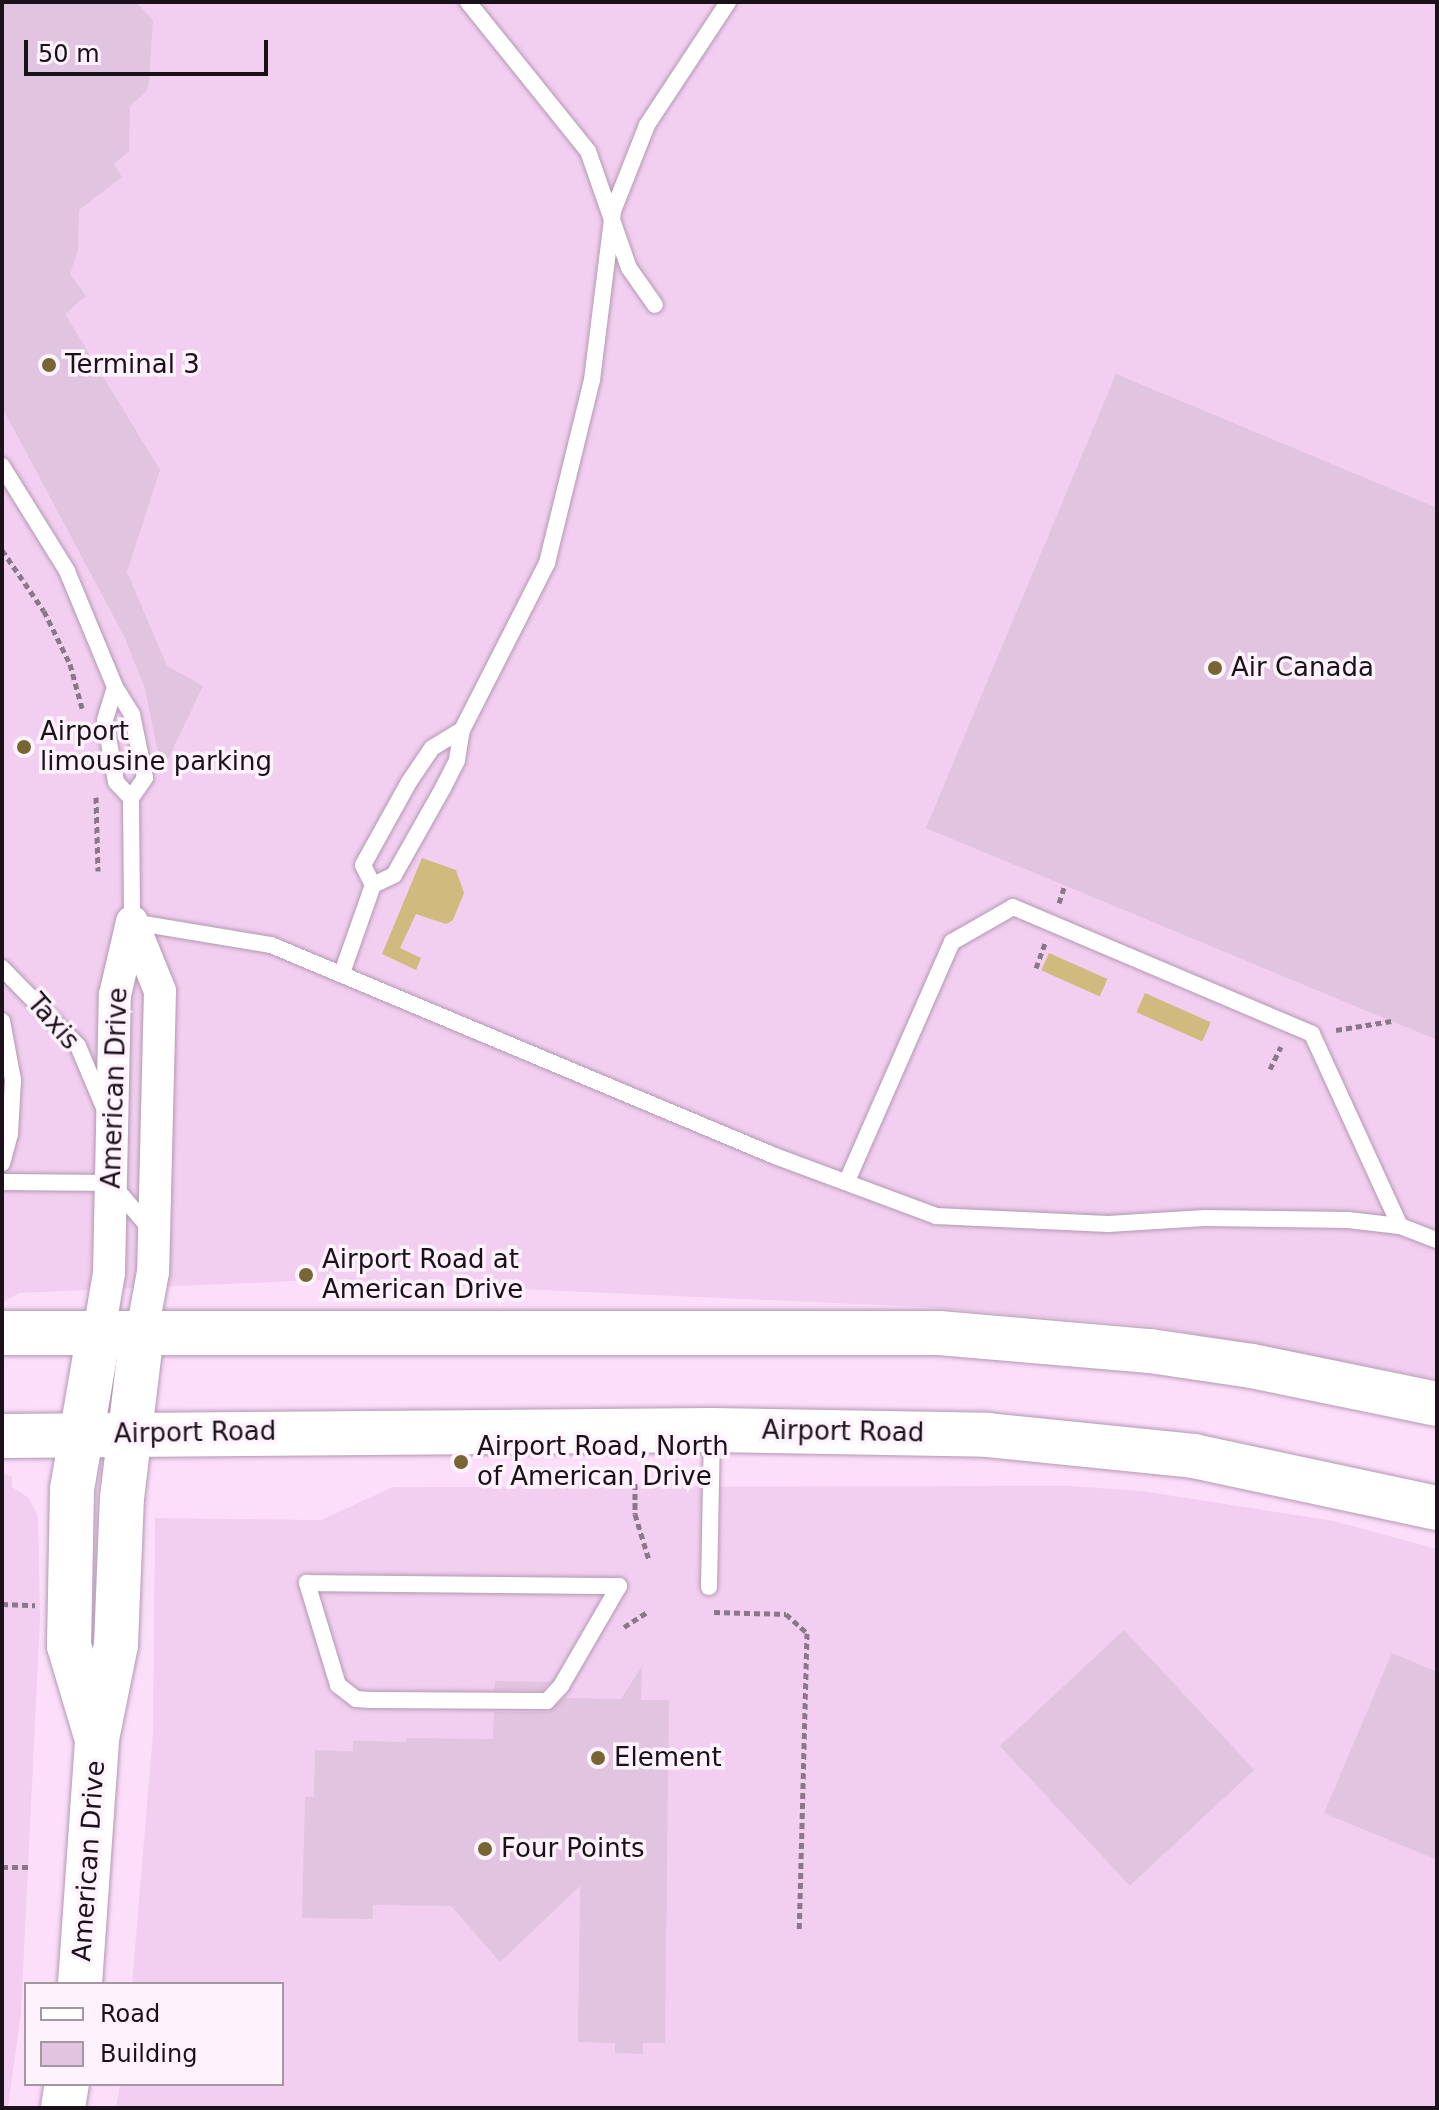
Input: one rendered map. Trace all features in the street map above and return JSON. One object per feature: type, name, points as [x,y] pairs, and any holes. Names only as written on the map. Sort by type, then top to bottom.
[{"type":"main road","name":"American Drive","points":[[97,1739],[69,1646],[72,1489],[99,1332]]},
{"type":"main road","name":"American Drive","points":[[80,1982],[97,1739],[116,1645],[129,1434],[142,1332]]},
{"type":"main road","points":[[2,1333],[968,1335],[1252,1366],[1437,1404]]},
{"type":"main road","name":"Airport Road","points":[[2,1436],[712,1430],[918,1432],[1102,1444],[1275,1470],[1437,1508]]},
{"type":"main road","points":[[63,2108],[67,2086]]},
{"type":"street","name":"American Drive","points":[[99,1332],[109,1273],[115,995],[132,922]]},
{"type":"street","name":"American Drive","points":[[132,922],[160,991],[153,1233],[142,1332]]},
{"type":"lane","points":[[468,2],[588,151],[613,211],[629,268],[655,305]]},
{"type":"lane","points":[[342,973],[373,885],[394,875],[457,760],[462,730],[547,563],[592,380],[613,211],[647,125],[728,2]]},
{"type":"lane","points":[[2,466],[67,571],[115,687],[132,714],[145,778],[131,798],[132,922],[271,945],[936,1216],[1108,1224],[1205,1218],[1348,1220],[1400,1226],[1437,1240]]},
{"type":"lane","points":[[115,687],[105,720],[116,782],[131,798]]},
{"type":"lane","points":[[373,885],[363,865],[402,795],[432,748],[462,730]]},
{"type":"lane","points":[[847,1181],[952,942],[1013,907],[1312,1034],[1400,1226]]},
{"type":"lane","name":"Taxis","points":[[2,968],[78,1046],[112,1128]]},
{"type":"lane","name":"Taxis","points":[[2,1021],[13,1080],[10,1134],[2,1163]]},
{"type":"lane","points":[[2,1182],[111,1183],[153,1233]]},
{"type":"lane","points":[[709,1587],[712,1430]]},
{"type":"lane","points":[[307,1583],[619,1586],[561,1686],[547,1701],[371,1700],[356,1699],[338,1685],[307,1583]]},
{"type":"path","points":[[2,550],[44,611],[70,664],[84,717]]},
{"type":"path","points":[[95,785],[98,871]]},
{"type":"path","points":[[1036,968],[1043,950]]},
{"type":"path","points":[[1270,1069],[1281,1046]]},
{"type":"path","points":[[635,1483],[635,1514],[649,1560]]},
{"type":"path","points":[[2,1604],[44,1606]]},
{"type":"path","points":[[708,1612],[786,1614],[807,1633],[799,1932]]},
{"type":"path","points":[[2,1867],[32,1867]]},
{"type":"shaded area","points":[[2,2],[1437,2],[1437,1379],[1152,1326],[922,1307],[320,1280],[19,1293],[2,1303]]},
{"type":"shaded area","points":[[422,858],[456,870],[464,893],[453,920],[446,924],[416,914],[400,948],[421,958],[416,970],[382,954]]},
{"type":"shaded area","points":[[1049,953],[1107,979],[1100,996],[1041,970]]},
{"type":"shaded area","points":[[1145,993],[1211,1022],[1202,1041],[1136,1012]]},
{"type":"shaded area","points":[[2,1473],[12,1477],[12,1487],[29,1498],[38,1517],[40,1619],[21,2013],[8,2108],[2,2108]]},
{"type":"shaded area","points":[[1070,1486],[1141,1491],[1334,1521],[1437,1549],[1437,2108],[116,2108],[120,2086],[284,2086],[284,1982],[132,1982],[153,1733],[155,1518],[321,1520],[393,1487]]},
{"type":"building","name":"Terminal 3","points":[[2,2],[136,2],[153,20],[149,82],[146,92],[130,106],[129,151],[114,164],[122,177],[79,210],[78,250],[70,274],[86,296],[65,314],[160,470],[127,572],[167,666],[203,686],[162,772],[145,689],[125,638],[2,407]]},
{"type":"building","name":"Air Canada","points":[[1116,374],[1437,508],[1437,1040],[926,828]]},
{"type":"building","points":[[1124,1630],[1254,1770],[1130,1886],[1000,1746]]},
{"type":"building","points":[[1392,1653],[1437,1672],[1437,1860],[1324,1813]]},
{"type":"building","name":"Four Points","points":[[642,1666],[641,1700],[669,1700],[665,2043],[643,2043],[643,2054],[615,2053],[615,2043],[578,2042],[580,1886],[500,1962],[451,1906],[373,1905],[373,1919],[302,1918],[305,1797],[314,1797],[315,1750],[353,1751],[353,1741],[493,1739],[494,1712],[548,1712],[565,1698],[621,1699]]},
{"type":"building","points":[[495,1681],[550,1682],[542,1690],[494,1690]]},
{"type":"place","name":"Terminal 3","points":[[49,365]]},
{"type":"place","name":"Air Canada","points":[[1215,668]]},
{"type":"place","name":"Airport limousine parking","points":[[24,747]]},
{"type":"place","name":"Airport Road at American Drive","points":[[306,1275]]},
{"type":"place","name":"Airport Road, North of American Drive","points":[[461,1462]]},
{"type":"place","name":"Element","points":[[598,1758]]},
{"type":"place","name":"Four Points","points":[[485,1849]]}]
